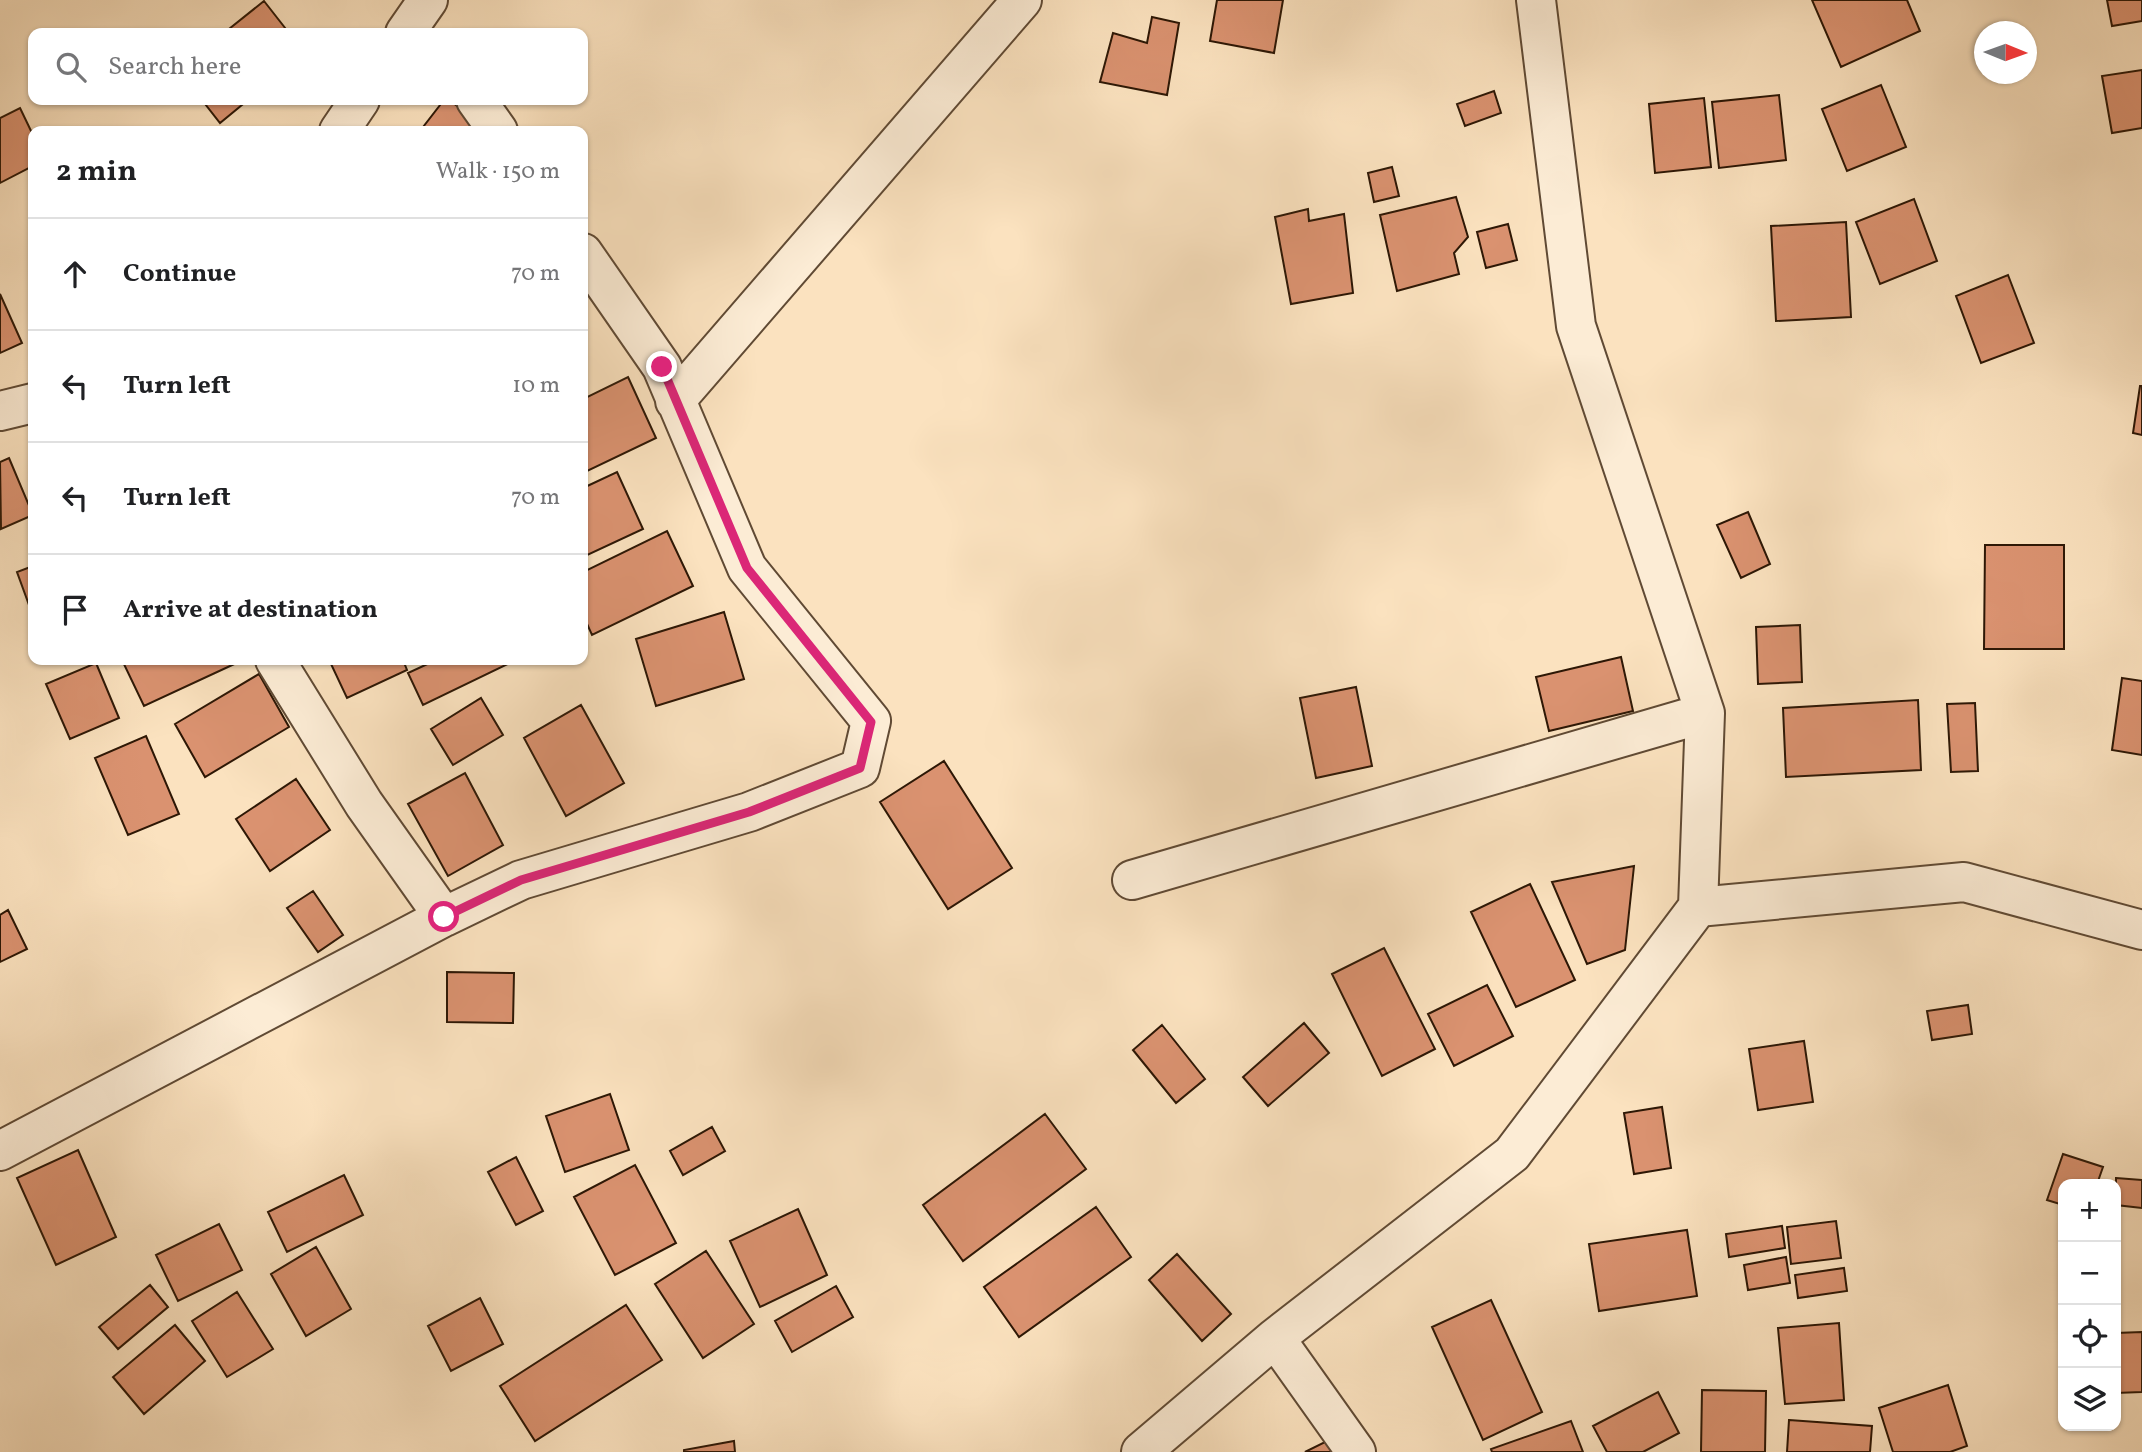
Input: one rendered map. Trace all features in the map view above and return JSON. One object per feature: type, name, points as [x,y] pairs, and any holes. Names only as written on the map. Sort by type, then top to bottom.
[{"type":"street","points":[[675,401],[1022,0]]},
{"type":"street","points":[[1141,1452],[1275,1338],[1512,1154],[1698,907],[1705,713],[1576,326],[1536,0]]},
{"type":"street","points":[[342,126],[357,105]]},
{"type":"street","points":[[480,105],[494,126]]},
{"type":"street","points":[[0,1151],[444,917],[521,880],[749,812],[860,768],[871,722],[747,568],[662,367],[588,260]]},
{"type":"street","points":[[0,411],[28,404]]},
{"type":"street","points":[[278,665],[364,804],[444,917]]},
{"type":"street","points":[[1132,880],[1705,713]]},
{"type":"street","points":[[1698,907],[1965,883],[2142,930]]},
{"type":"street","points":[[1275,1338],[1356,1452]]},
{"type":"building","points":[[1217,0],[1283,0],[1274,53],[1210,41]]},
{"type":"building","points":[[1812,0],[1907,0],[1920,31],[1841,67]]},
{"type":"building","points":[[2107,0],[2142,0],[2142,21],[2112,26]]},
{"type":"building","points":[[264,1],[285,28],[230,28]]},
{"type":"building","points":[[1152,17],[1179,23],[1167,95],[1100,82],[1113,33],[1147,43]]},
{"type":"building","points":[[2142,70],[2142,128],[2112,133],[2102,76]]},
{"type":"building","points":[[1881,85],[1906,147],[1847,171],[1822,109]]},
{"type":"building","points":[[1494,91],[1501,113],[1465,126],[1457,104]]},
{"type":"building","points":[[1779,95],[1786,160],[1719,168],[1712,102]]},
{"type":"building","points":[[1704,98],[1711,167],[1655,173],[1649,104]]},
{"type":"building","points":[[206,105],[242,105],[220,123]]},
{"type":"building","points":[[440,105],[456,105],[484,126],[424,126]]},
{"type":"building","points":[[20,108],[29,126],[28,169],[0,183],[0,118]]},
{"type":"building","points":[[1392,167],[1399,196],[1374,202],[1368,173]]},
{"type":"building","points":[[1456,197],[1468,237],[1454,253],[1459,274],[1397,291],[1380,215]]},
{"type":"building","points":[[1914,199],[1937,261],[1880,284],[1856,222]]},
{"type":"building","points":[[1308,209],[1309,221],[1344,214],[1353,293],[1291,304],[1275,217]]},
{"type":"building","points":[[1846,222],[1851,317],[1776,321],[1771,226]]},
{"type":"building","points":[[1508,224],[1517,260],[1486,268],[1477,232]]},
{"type":"building","points":[[2008,275],[2034,343],[1981,363],[1956,296]]},
{"type":"building","points":[[0,294],[22,343],[0,353]]},
{"type":"building","points":[[628,377],[656,438],[588,471],[588,397]]},
{"type":"building","points":[[2142,386],[2142,435],[2133,433]]},
{"type":"building","points":[[9,458],[28,503],[28,517],[1,529],[0,462]]},
{"type":"building","points":[[617,472],[643,529],[588,555],[588,486]]},
{"type":"building","points":[[1748,512],[1770,564],[1741,578],[1717,525]]},
{"type":"building","points":[[667,531],[693,586],[592,635],[588,626],[588,570]]},
{"type":"building","points":[[1985,545],[2064,545],[2064,649],[1984,649]]},
{"type":"building","points":[[28,568],[28,602],[17,572]]},
{"type":"building","points":[[724,612],[744,679],[656,706],[636,639]]},
{"type":"building","points":[[1800,625],[1802,682],[1758,684],[1756,627]]},
{"type":"building","points":[[1621,657],[1633,711],[1549,731],[1536,677]]},
{"type":"building","points":[[97,665],[119,718],[70,739],[46,684]]},
{"type":"building","points":[[124,665],[232,665],[144,706]]},
{"type":"building","points":[[331,665],[405,665],[407,670],[347,698]]},
{"type":"building","points":[[425,665],[506,665],[423,705],[408,673]]},
{"type":"building","points":[[259,674],[289,727],[205,777],[175,724]]},
{"type":"building","points":[[2122,678],[2142,681],[2142,755],[2112,750]]},
{"type":"building","points":[[1356,687],[1372,766],[1316,778],[1300,698]]},
{"type":"building","points":[[481,698],[503,735],[453,765],[431,729]]},
{"type":"building","points":[[1918,700],[1921,770],[1786,777],[1783,708]]},
{"type":"building","points":[[1975,703],[1978,771],[1951,772],[1947,704]]},
{"type":"building","points":[[581,705],[624,783],[566,816],[524,738]]},
{"type":"building","points":[[146,736],[179,814],[128,835],[95,758]]},
{"type":"building","points":[[944,761],[1012,868],[948,909],[880,802]]},
{"type":"building","points":[[465,773],[503,845],[448,876],[408,804]]},
{"type":"building","points":[[296,779],[330,830],[270,871],[236,819]]},
{"type":"building","points":[[1634,866],[1625,950],[1587,964],[1552,882]]},
{"type":"building","points":[[1530,884],[1575,980],[1516,1007],[1471,912]]},
{"type":"building","points":[[313,891],[343,935],[318,952],[287,908]]},
{"type":"building","points":[[8,910],[27,949],[0,962],[0,915]]},
{"type":"building","points":[[1384,948],[1435,1049],[1382,1076],[1332,974]]},
{"type":"building","points":[[447,972],[514,973],[513,1023],[447,1022]]},
{"type":"building","points":[[1487,985],[1513,1036],[1454,1066],[1428,1014]]},
{"type":"building","points":[[1968,1005],[1972,1034],[1932,1040],[1927,1011]]},
{"type":"building","points":[[1304,1023],[1329,1053],[1268,1106],[1243,1077]]},
{"type":"building","points":[[1162,1025],[1205,1079],[1176,1103],[1133,1050]]},
{"type":"building","points":[[1804,1041],[1813,1102],[1758,1110],[1749,1049]]},
{"type":"building","points":[[610,1094],[629,1150],[565,1172],[546,1116]]},
{"type":"building","points":[[1662,1107],[1671,1168],[1634,1174],[1624,1113]]},
{"type":"building","points":[[1045,1114],[1086,1169],[963,1261],[923,1205]]},
{"type":"building","points":[[712,1127],[725,1151],[683,1175],[670,1151]]},
{"type":"building","points":[[78,1150],[116,1237],[56,1265],[17,1178]]},
{"type":"building","points":[[2063,1154],[2103,1167],[2099,1179],[2058,1179],[2058,1203],[2047,1200]]},
{"type":"building","points":[[516,1157],[543,1211],[516,1225],[488,1172]]},
{"type":"building","points":[[635,1165],[676,1243],[615,1275],[574,1197]]},
{"type":"building","points":[[344,1175],[363,1215],[287,1252],[268,1212]]},
{"type":"building","points":[[2116,1178],[2142,1180],[2142,1208],[2121,1206],[2121,1179]]},
{"type":"building","points":[[1096,1207],[1131,1257],[1019,1337],[984,1287]]},
{"type":"building","points":[[798,1209],[827,1275],[760,1307],[730,1241]]},
{"type":"building","points":[[1836,1221],[1841,1258],[1791,1264],[1787,1227]]},
{"type":"building","points":[[219,1224],[242,1270],[178,1301],[156,1255]]},
{"type":"building","points":[[1782,1226],[1785,1248],[1729,1257],[1726,1234]]},
{"type":"building","points":[[1687,1230],[1697,1296],[1599,1311],[1589,1244]]},
{"type":"building","points":[[316,1247],[351,1309],[306,1336],[271,1274]]},
{"type":"building","points":[[706,1251],[754,1324],[703,1358],[655,1284]]},
{"type":"building","points":[[1177,1254],[1231,1314],[1202,1341],[1149,1280]]},
{"type":"building","points":[[1786,1257],[1790,1283],[1748,1290],[1744,1265]]},
{"type":"building","points":[[1844,1268],[1847,1291],[1798,1298],[1795,1275]]},
{"type":"building","points":[[150,1285],[168,1307],[118,1349],[99,1327]]},
{"type":"building","points":[[836,1286],[853,1317],[792,1352],[775,1321]]},
{"type":"building","points":[[237,1292],[273,1349],[227,1377],[192,1321]]},
{"type":"building","points":[[480,1298],[503,1344],[451,1371],[428,1326]]},
{"type":"building","points":[[1491,1300],[1542,1412],[1483,1440],[1432,1327]]},
{"type":"building","points":[[626,1305],[662,1360],[535,1441],[500,1386]]},
{"type":"building","points":[[1839,1323],[1844,1400],[1785,1404],[1778,1328]]},
{"type":"building","points":[[175,1325],[205,1361],[144,1414],[113,1377]]},
{"type":"building","points":[[2142,1332],[2142,1392],[2121,1393],[2121,1333]]},
{"type":"building","points":[[1948,1385],[1967,1446],[1950,1452],[1893,1452],[1879,1408]]},
{"type":"building","points":[[1702,1390],[1766,1391],[1765,1452],[1701,1452]]},
{"type":"building","points":[[1658,1392],[1679,1433],[1643,1452],[1607,1452],[1593,1426]]},
{"type":"building","points":[[1789,1420],[1872,1426],[1870,1452],[1787,1452]]},
{"type":"building","points":[[1571,1421],[1583,1452],[1492,1452],[1491,1449]]},
{"type":"building","points":[[1329,1440],[1335,1452],[1305,1452]]},
{"type":"building","points":[[734,1441],[735,1452],[684,1452],[684,1450]]},
{"type":"route","points":[[444,917],[521,880],[749,812],[860,768],[871,722],[747,568],[662,367]]}]
